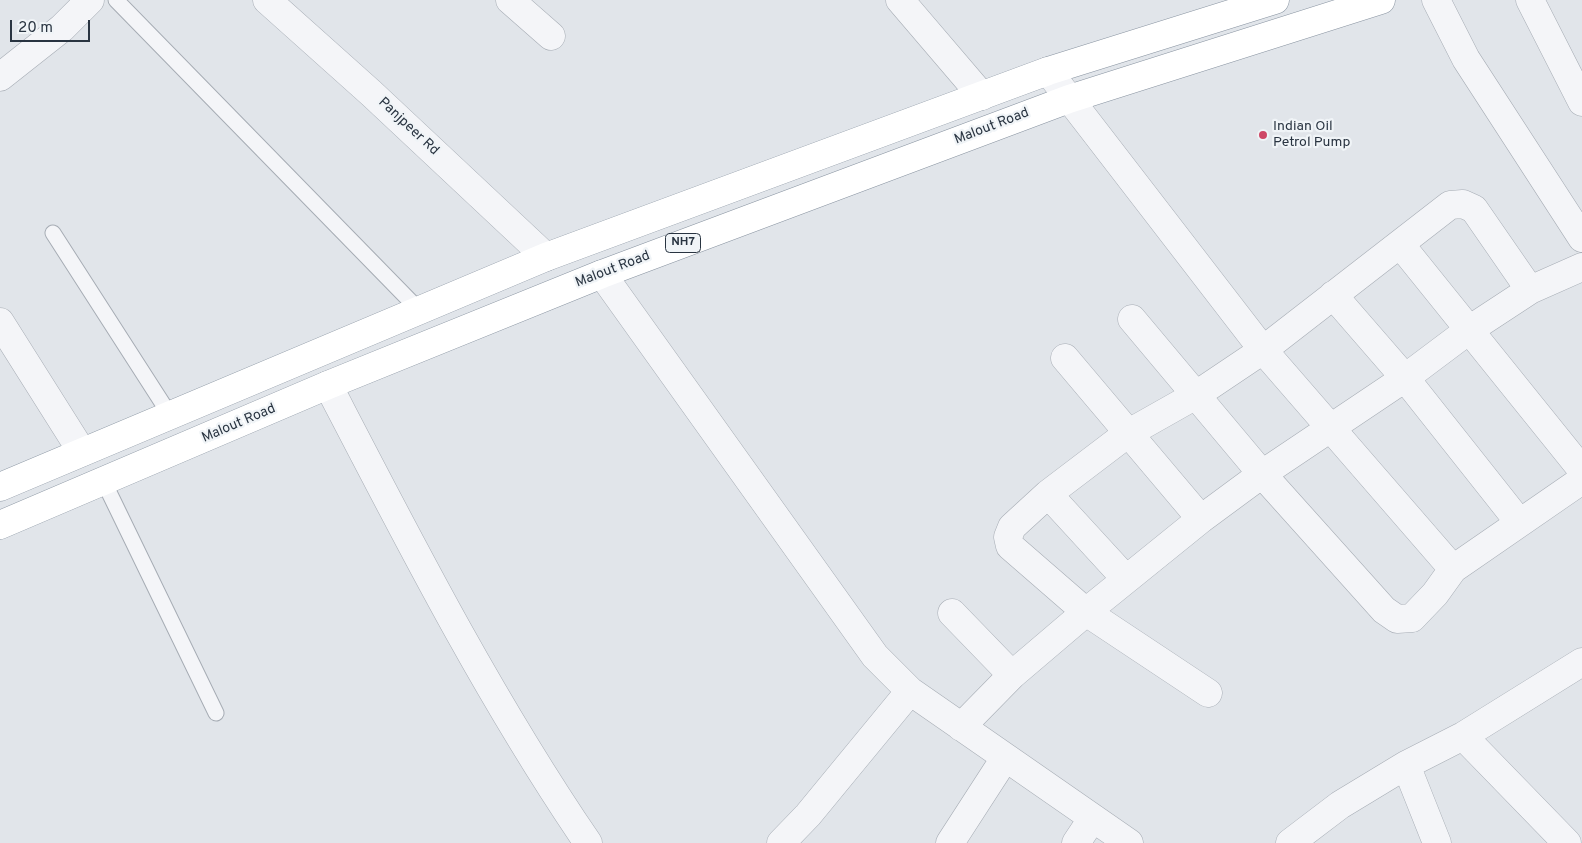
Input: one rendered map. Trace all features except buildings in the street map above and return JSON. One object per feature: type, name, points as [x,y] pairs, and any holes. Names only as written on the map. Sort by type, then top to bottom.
[{"type":"highway","name":"NH7","points":[[0,487],[420,311],[546,256],[1048,71],[1275,0]]},
{"type":"highway","name":"Malout Road","points":[[0,525],[328,385],[602,274],[1069,99],[1381,0]]},
{"type":"street","points":[[0,77],[62,28],[90,0]]},
{"type":"street","name":"Panjpeer Rd","points":[[266,0],[371,92],[546,256]]},
{"type":"street","points":[[510,0],[551,36]]},
{"type":"street","points":[[900,0],[982,96]]},
{"type":"street","points":[[1436,0],[1466,59],[1582,238]]},
{"type":"street","points":[[1530,0],[1582,102]]},
{"type":"street","points":[[1048,71],[1263,350],[1453,569]]},
{"type":"street","points":[[1208,693],[1086,612],[1010,546],[1008,537],[1012,527],[1048,494],[1127,434],[1196,395],[1263,350],[1450,205],[1462,204],[1474,209],[1530,290]]},
{"type":"street","points":[[1400,244],[1582,470]]},
{"type":"street","points":[[961,728],[1012,675],[1201,519],[1262,474],[1405,378],[1468,330],[1530,290],[1582,267]]},
{"type":"street","points":[[602,274],[875,656],[910,691],[1092,819],[1130,843]]},
{"type":"street","points":[[1333,295],[1405,378],[1519,522]]},
{"type":"street","points":[[1132,319],[1262,474],[1384,610],[1397,619],[1412,618],[1435,594],[1453,569],[1582,480]]},
{"type":"street","points":[[0,322],[82,452]]},
{"type":"street","points":[[1064,358],[1201,519]]},
{"type":"street","points":[[328,385],[437,594],[548,782],[588,843]]},
{"type":"street","points":[[1048,494],[1126,579]]},
{"type":"street","points":[[952,613],[1012,675]]},
{"type":"street","points":[[1290,843],[1340,805],[1406,765],[1463,736],[1582,662]]},
{"type":"street","points":[[1555,679],[1582,686]]},
{"type":"street","points":[[781,843],[808,815],[910,691]]},
{"type":"street","points":[[1463,736],[1567,843]]},
{"type":"street","points":[[950,843],[1005,758]]},
{"type":"street","points":[[1406,765],[1436,843]]},
{"type":"street","points":[[1076,843],[1092,819]]},
{"type":"lane","points":[[116,0],[420,311]]},
{"type":"lane","points":[[53,233],[170,416]]},
{"type":"lane","points":[[104,482],[216,713]]},
{"type":"place","name":"Indian Oil Petrol Pump","points":[[1263,135]]}]
